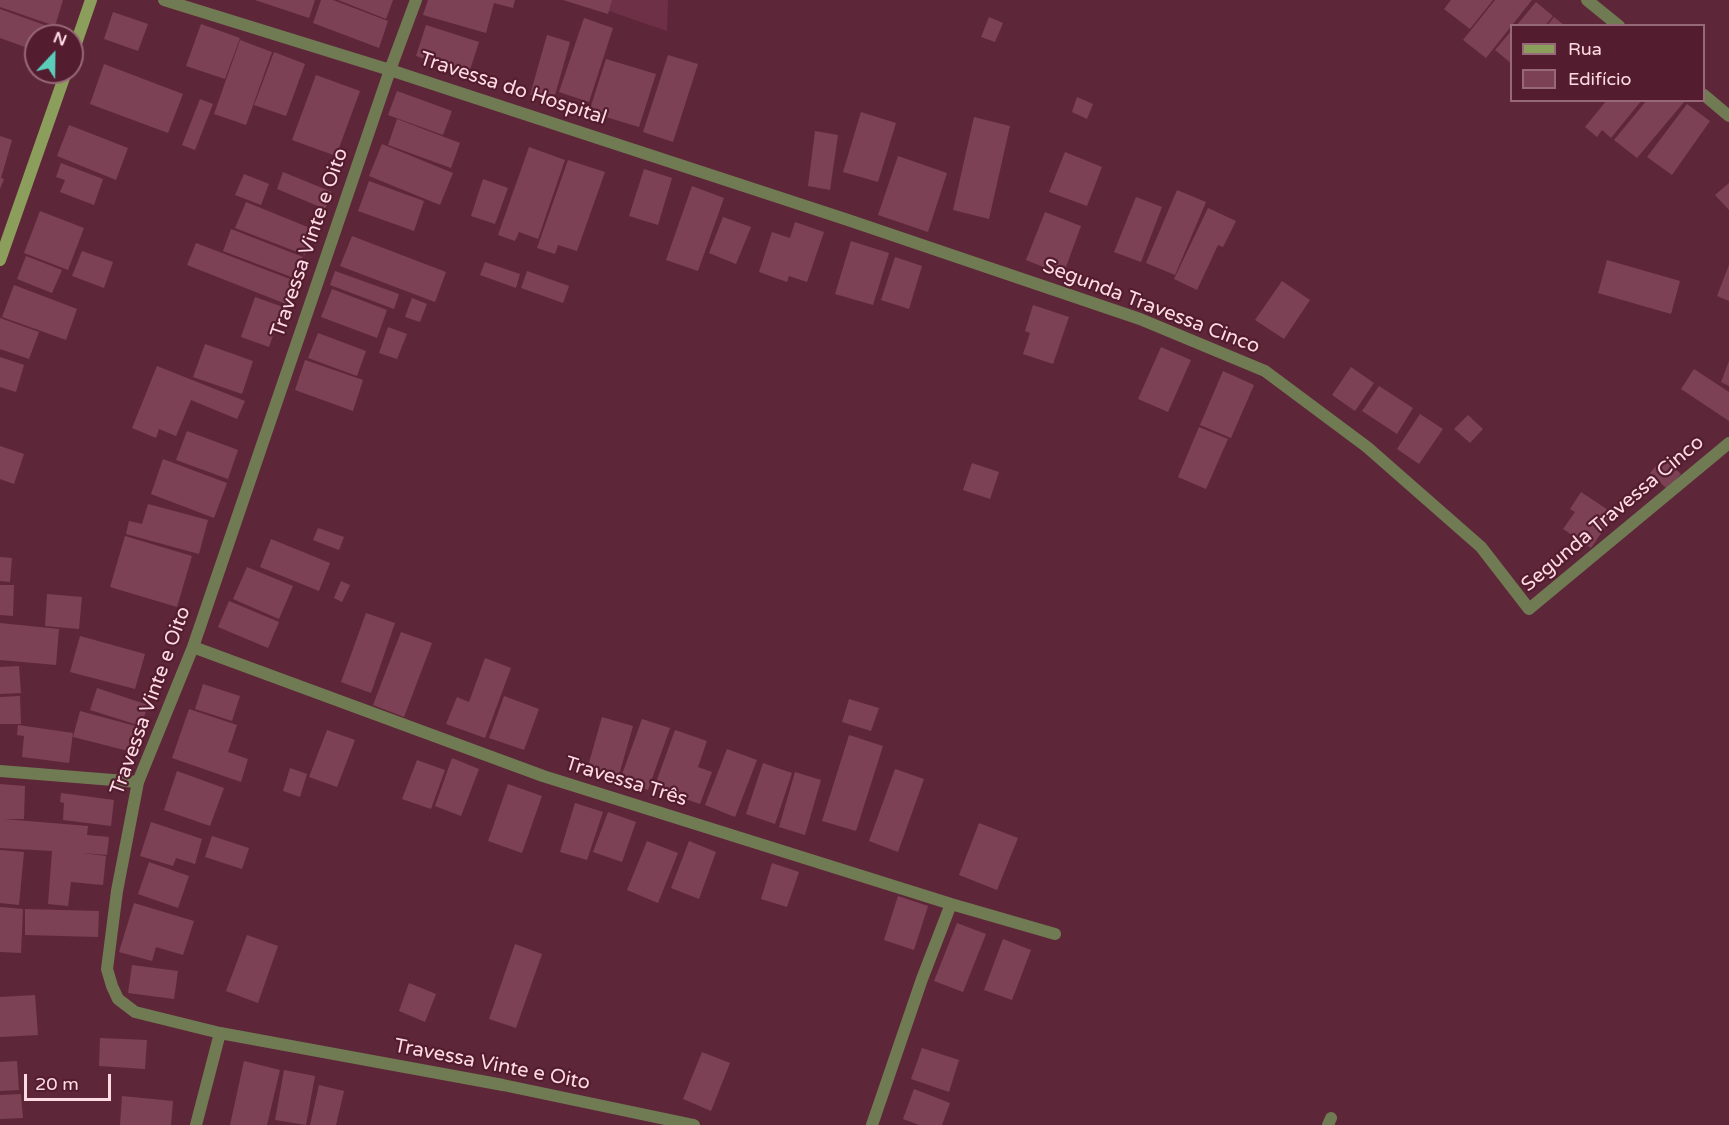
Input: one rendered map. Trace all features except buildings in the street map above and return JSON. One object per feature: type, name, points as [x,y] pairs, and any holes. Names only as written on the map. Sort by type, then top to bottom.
[{"type":"street","points":[[83,24],[91,0]]},
{"type":"street","name":"Travessa do Hospital","points":[[164,0],[390,70],[848,220]]},
{"type":"street","name":"Travessa Vinte e Oito","points":[[416,0],[193,646],[138,782],[117,891],[107,969],[118,999],[135,1012],[220,1033],[503,1085],[694,1125]]},
{"type":"street","points":[[1587,0],[1616,24]]},
{"type":"street","points":[[0,260],[62,84]]},
{"type":"street","points":[[1705,96],[1729,117]]},
{"type":"street","name":"Segunda Travessa Cinco","points":[[848,220],[1140,319],[1265,371],[1367,447],[1481,547],[1529,609],[1729,443]]},
{"type":"street","name":"Travessa Três","points":[[193,646],[543,776],[951,904],[1055,934]]},
{"type":"street","points":[[0,771],[138,782]]},
{"type":"street","points":[[872,1125],[922,979],[951,904]]},
{"type":"street","points":[[196,1125],[220,1033]]},
{"type":"shaded area","points":[[577,0],[668,0],[667,31]]}]
